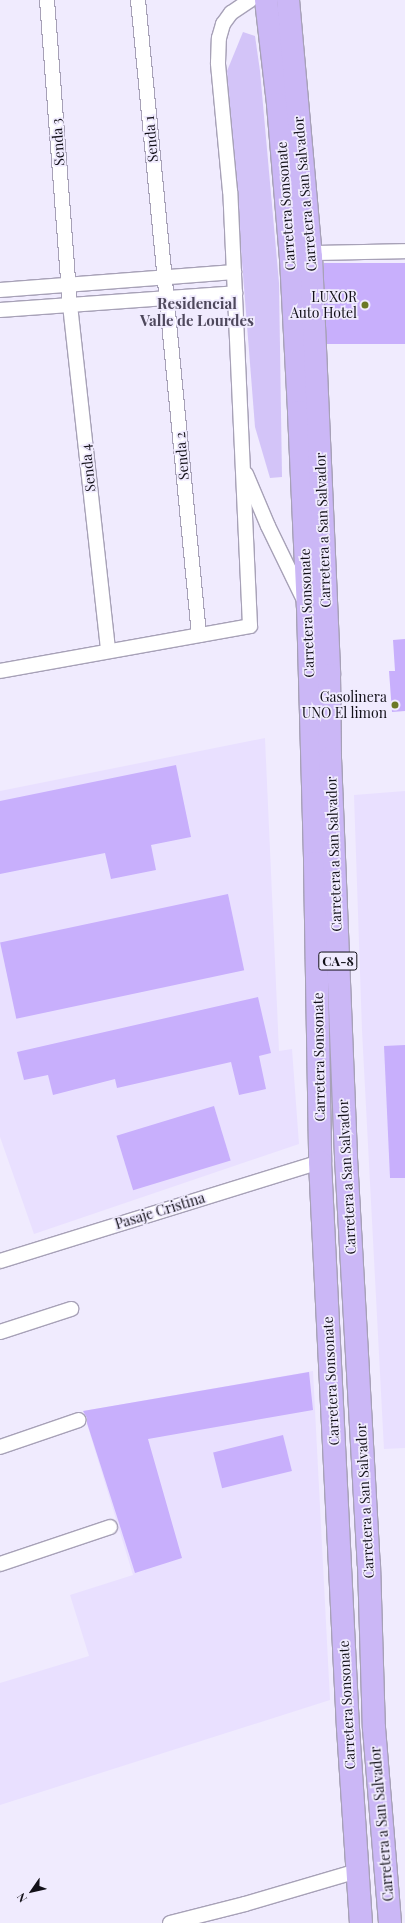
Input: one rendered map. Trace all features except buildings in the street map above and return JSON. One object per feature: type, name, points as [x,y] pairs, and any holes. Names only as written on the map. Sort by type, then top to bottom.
[{"type":"highway","name":"Carretera Sonsonate","points":[[266,0],[278,104],[291,258],[308,607],[315,863],[320,1162],[348,1728],[361,1923]]},
{"type":"highway","name":"Carretera a San Salvador","points":[[288,0],[311,253],[329,675],[330,758],[346,1158],[369,1564],[374,1728],[390,1923]]},
{"type":"street","name":"Senda 3","points":[[47,0],[69,285]]},
{"type":"street","name":"Senda 1","points":[[138,0],[164,278]]},
{"type":"street","points":[[0,670],[250,626],[230,191],[218,63],[219,38],[223,24],[230,13],[250,0]]},
{"type":"street","points":[[311,253],[405,251]]},
{"type":"street","points":[[0,290],[234,272]]},
{"type":"street","name":"Senda 2","points":[[164,278],[168,298],[199,635]]},
{"type":"street","name":"Senda 4","points":[[69,285],[108,651]]},
{"type":"street","points":[[0,310],[235,293]]},
{"type":"street","points":[[242,464],[268,526],[308,607]]},
{"type":"street","name":"Pasaje Cristina","points":[[0,1261],[320,1162]]},
{"type":"street","points":[[0,1332],[71,1309]]},
{"type":"street","points":[[0,1447],[79,1420]]},
{"type":"street","points":[[0,1564],[110,1527]]},
{"type":"street","points":[[170,1923],[245,1904],[357,1871]]},
{"type":"shaded area","points":[[243,32],[255,36],[260,71],[279,283],[282,477],[270,478],[255,427],[227,71]]},
{"type":"shaded area","points":[[265,738],[279,1051],[292,1049],[299,1144],[34,1234],[0,1137],[0,791]]},
{"type":"shaded area","points":[[405,791],[405,1448],[384,1449],[362,1030],[354,795]]},
{"type":"shaded area","points":[[313,1371],[330,1700],[0,1805],[0,1683],[89,1656],[70,1595],[133,1575],[83,1411]]},
{"type":"place","name":"LUXOR Auto Hotel","points":[[365,305]]},
{"type":"place","name":"Gasolinera UNO El limon","points":[[395,705]]},
{"type":"district","name":"Residencial Valle de Lourdes","points":[[197,312]]}]
